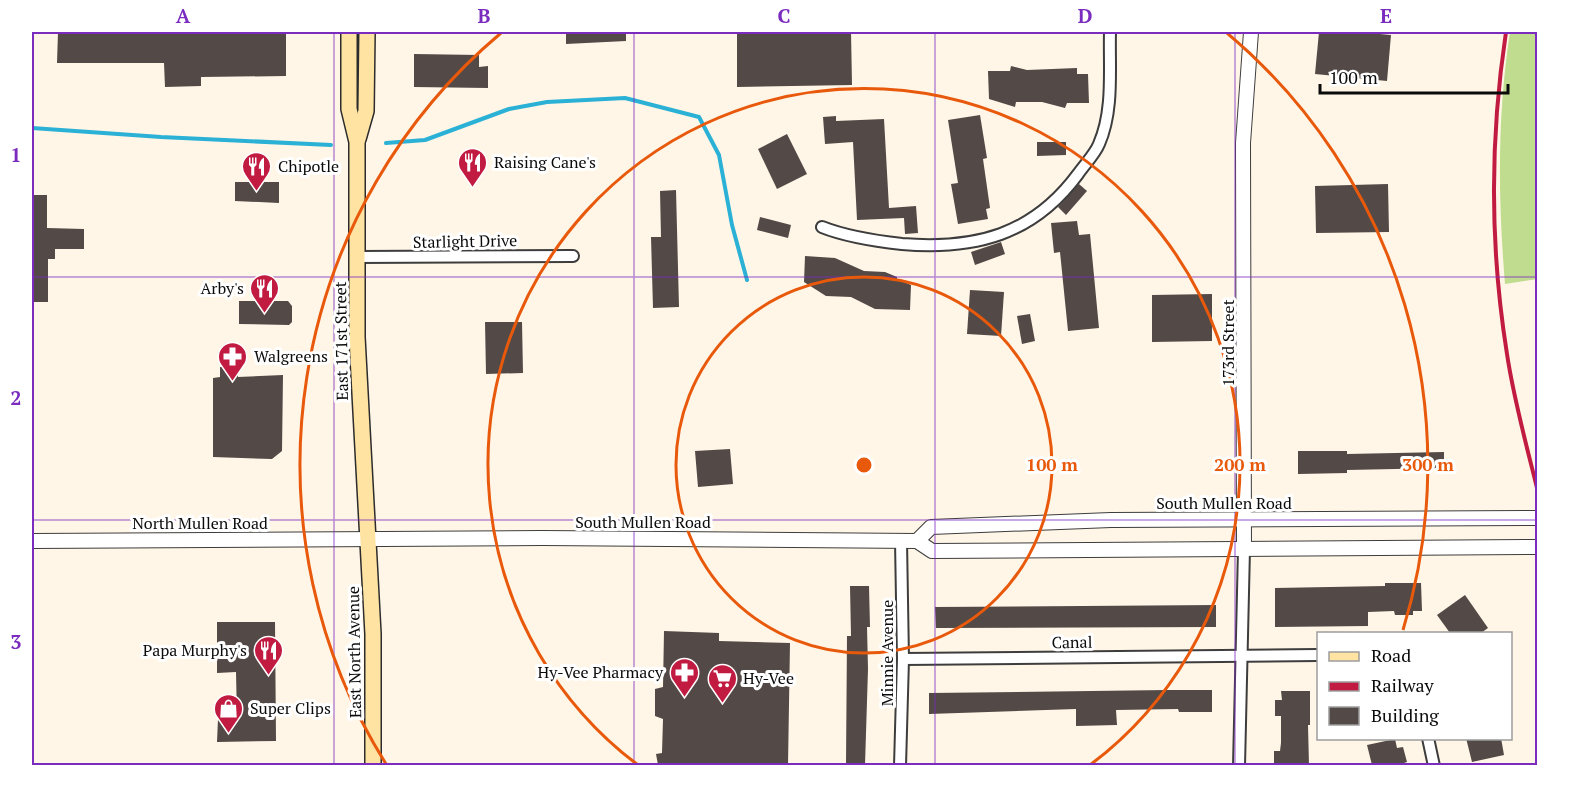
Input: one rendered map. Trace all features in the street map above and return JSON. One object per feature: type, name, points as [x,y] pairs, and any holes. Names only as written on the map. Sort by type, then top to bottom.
[{"type":"main road","name":"East 171st Street","points":[[349,32],[349,109],[357,142],[357,337],[368,538]]},
{"type":"main road","points":[[360,32],[360,59],[366,85]]},
{"type":"main road","name":"East 171st Street","points":[[357,142],[366,111],[367,32]]},
{"type":"main road","name":"East North Avenue","points":[[368,538],[373,634],[373,765]]},
{"type":"street","points":[[822,227],[839,234],[924,246],[955,246],[997,236],[1017,228],[1063,194],[1099,145],[1108,114],[1110,32]]},
{"type":"street","name":"173rd Street","points":[[1239,765],[1245,519],[1243,142],[1251,32]]},
{"type":"street","name":"Starlight Drive","points":[[357,257],[573,255]]},
{"type":"street","name":"South Mullen Road","points":[[917,541],[931,527],[1111,520],[1538,518]]},
{"type":"street","name":"South Mullen Road","points":[[368,538],[542,537],[917,541],[933,551],[1538,547]]},
{"type":"street","name":"North Mullen Road","points":[[32,541],[368,538]]},
{"type":"street","name":"Minnie Avenue","points":[[900,765],[903,659],[901,541]]},
{"type":"street","points":[[1242,655],[1317,655]]},
{"type":"street","name":"Canal","points":[[903,659],[1242,655]]},
{"type":"street","points":[[1428,740],[1434,765]]},
{"type":"green space","points":[[1510,32],[1537,32],[1538,279],[1505,284],[1500,158],[1503,95]]},
{"type":"building","points":[[58,32],[286,32],[286,76],[201,77],[201,86],[165,87],[164,63],[57,63]]},
{"type":"building","points":[[566,32],[626,32],[626,41],[566,44]]},
{"type":"building","points":[[737,32],[851,32],[852,85],[737,87]]},
{"type":"building","points":[[1319,32],[1391,35],[1387,81],[1315,74]]},
{"type":"building","points":[[414,54],[479,55],[479,67],[488,66],[488,88],[414,87]]},
{"type":"building","points":[[1011,66],[1027,70],[1077,68],[1077,74],[1088,74],[1089,103],[1067,103],[1065,108],[1042,102],[1016,102],[1015,107],[989,99],[988,71],[1010,71]]},
{"type":"building","points":[[980,115],[987,158],[983,159],[990,208],[986,209],[988,219],[958,224],[951,184],[958,183],[948,120]]},
{"type":"building","points":[[836,116],[836,121],[884,119],[889,208],[916,206],[918,233],[905,234],[904,218],[857,220],[853,142],[825,144],[823,117]]},
{"type":"building","points":[[787,134],[807,174],[777,189],[758,149]]},
{"type":"building","points":[[1037,142],[1066,142],[1066,155],[1037,156]]},
{"type":"building","name":"Chipotle","points":[[235,182],[279,182],[279,203],[235,201]]},
{"type":"building","points":[[1079,184],[1087,191],[1066,215],[1058,207]]},
{"type":"building","points":[[1388,184],[1389,232],[1316,233],[1315,186]]},
{"type":"building","points":[[676,190],[679,307],[653,308],[651,237],[661,237],[660,191]]},
{"type":"building","points":[[32,195],[47,195],[47,228],[84,229],[84,249],[55,249],[55,259],[48,259],[48,302],[32,302]]},
{"type":"building","points":[[760,217],[791,225],[788,238],[757,230]]},
{"type":"building","points":[[1077,221],[1079,235],[1090,234],[1099,328],[1068,331],[1060,252],[1054,253],[1051,223]]},
{"type":"building","points":[[1001,242],[1005,254],[975,265],[971,252]]},
{"type":"building","points":[[805,256],[835,258],[864,271],[885,272],[897,277],[911,285],[910,310],[875,309],[851,297],[826,296],[804,282]]},
{"type":"building","points":[[970,290],[1004,292],[1001,336],[967,334]]},
{"type":"building","points":[[1212,294],[1212,341],[1152,342],[1152,295]]},
{"type":"building","name":"Arby's","points":[[239,301],[288,301],[292,306],[292,322],[289,325],[239,324]]},
{"type":"building","points":[[1030,314],[1035,341],[1022,344],[1017,316]]},
{"type":"building","points":[[485,322],[522,322],[523,373],[486,374]]},
{"type":"building","name":"Walgreens","points":[[220,367],[238,367],[238,377],[283,375],[282,451],[272,459],[213,457],[213,378],[220,377]]},
{"type":"building","points":[[730,449],[733,484],[698,487],[695,451]]},
{"type":"building","points":[[1298,451],[1347,451],[1347,454],[1444,452],[1444,468],[1347,470],[1347,473],[1298,474]]},
{"type":"building","points":[[1385,583],[1421,583],[1422,611],[1413,611],[1413,615],[1395,615],[1394,611],[1368,612],[1368,626],[1275,627],[1275,588],[1385,586]]},
{"type":"building","points":[[850,586],[869,586],[870,627],[867,627],[865,765],[846,765],[847,636],[851,636]]},
{"type":"building","points":[[1465,595],[1488,628],[1482,632],[1449,632],[1437,615]]},
{"type":"building","points":[[1216,605],[1216,627],[936,628],[935,607]]},
{"type":"building","points":[[217,622],[275,622],[276,741],[217,742],[218,719],[237,719],[236,672],[217,673]]},
{"type":"building","name":"Hy-Vee","points":[[664,631],[719,633],[719,641],[790,643],[788,765],[658,765],[656,754],[662,753],[663,719],[655,716],[655,689],[663,687]]},
{"type":"building","points":[[1212,690],[1212,712],[1179,712],[1178,709],[1116,710],[1117,725],[1076,726],[1076,709],[929,714],[929,693]]},
{"type":"building","points":[[1281,691],[1310,691],[1309,765],[1274,765],[1274,751],[1280,751],[1281,743],[1281,716],[1275,716],[1275,700],[1282,700]]},
{"type":"building","points":[[1395,740],[1397,748],[1403,747],[1407,762],[1401,765],[1372,765],[1367,745]]},
{"type":"building","points":[[1466,740],[1501,740],[1504,755],[1472,762]]},
{"type":"waterway","points":[[386,143],[425,140],[509,109],[547,102],[625,98],[699,117],[719,155],[732,225],[747,280]]},
{"type":"waterway","points":[[32,128],[331,145]]},
{"type":"railway","points":[[1506,32],[1495,153],[1497,274],[1510,372],[1538,492]]},
{"type":"place","name":"Raising Cane's","points":[[473,188]]},
{"type":"place","name":"Chipotle","points":[[257,192]]},
{"type":"place","name":"Arby's","points":[[265,314]]},
{"type":"place","name":"Walgreens","points":[[233,382]]},
{"type":"place","name":"Papa Murphy's","points":[[268,676]]},
{"type":"place","name":"Hy-Vee Pharmacy","points":[[684,698]]},
{"type":"place","name":"Hy-Vee","points":[[722,704]]},
{"type":"place","name":"Super Clips","points":[[229,734]]}]
